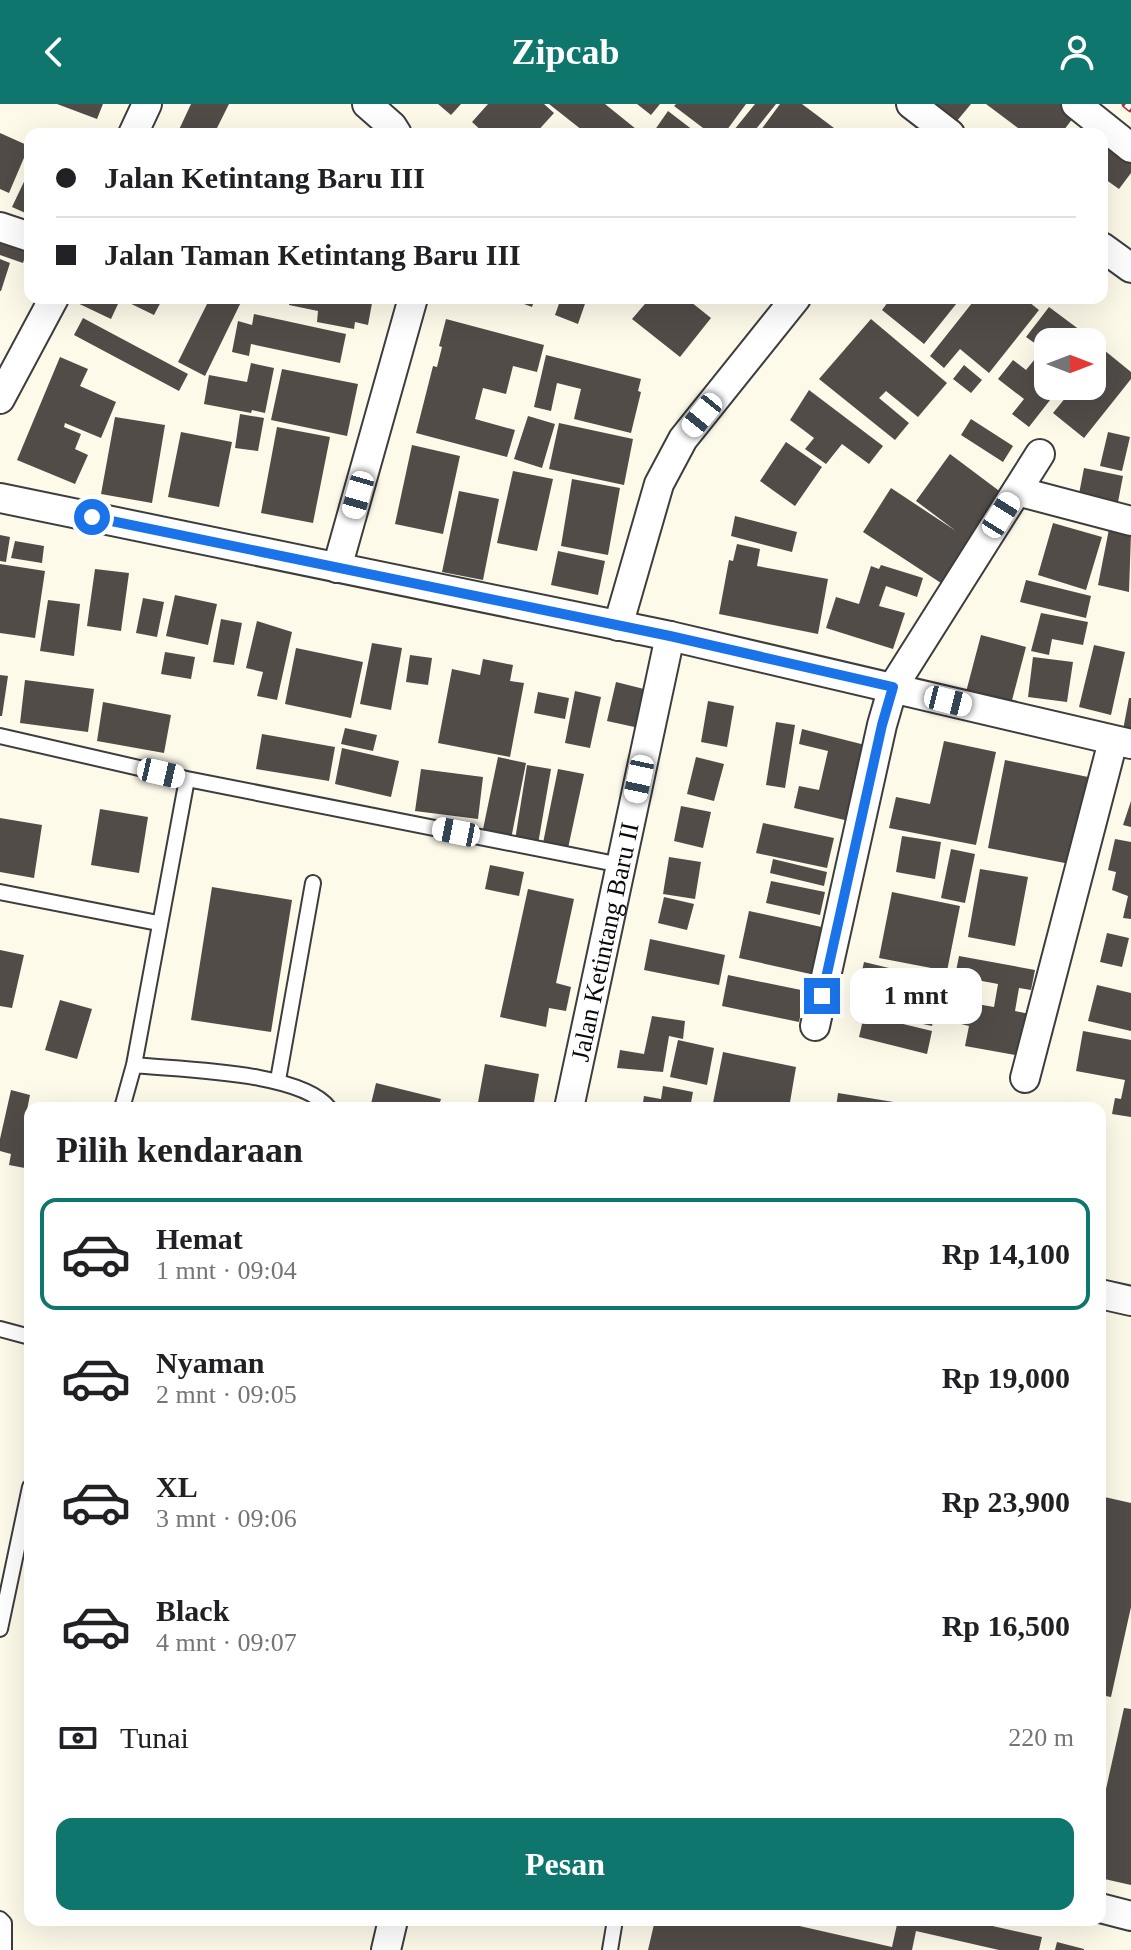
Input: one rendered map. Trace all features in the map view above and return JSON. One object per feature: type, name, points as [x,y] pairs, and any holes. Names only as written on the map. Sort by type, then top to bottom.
[{"type":"street","points":[[136,128],[147,104]]},
{"type":"street","points":[[367,104],[391,128]]},
{"type":"street","points":[[911,104],[935,128]]},
{"type":"street","points":[[1076,104],[1106,128]]},
{"type":"street","points":[[1108,130],[1131,148]]},
{"type":"street","points":[[0,227],[24,235]]},
{"type":"street","points":[[1108,251],[1131,268]]},
{"type":"street","points":[[0,399],[51,304]]},
{"type":"street","points":[[337,568],[411,304]]},
{"type":"street","points":[[618,626],[659,484],[683,439],[791,304]]},
{"type":"street","points":[[815,1026],[893,687],[1040,454]]},
{"type":"street","points":[[1017,491],[1131,521]]},
{"type":"street","points":[[0,498],[670,636],[1122,742],[1025,1078]]},
{"type":"street","name":"Jalan Ketintang Baru II","points":[[570,1102],[670,636]]},
{"type":"street","points":[[1106,1295],[1131,1301]]},
{"type":"street","points":[[1106,1910],[1131,1916]]},
{"type":"street","points":[[386,1950],[392,1926]]},
{"type":"lane","points":[[0,736],[187,779],[621,865]]},
{"type":"lane","points":[[124,1102],[134,1065],[187,779]]},
{"type":"lane","points":[[278,1080],[313,883]]},
{"type":"lane","points":[[0,892],[158,923]]},
{"type":"lane","points":[[134,1065],[278,1080],[323,1102]]},
{"type":"lane","points":[[0,1329],[24,1335]]},
{"type":"lane","points":[[0,1629],[24,1515]]},
{"type":"lane","points":[[0,1919],[4,1923],[4,1950]]},
{"type":"lane","points":[[610,1950],[614,1926]]},
{"type":"building","points":[[57,104],[103,104],[97,119]]},
{"type":"building","points":[[191,104],[229,104],[217,128],[180,128]]},
{"type":"building","points":[[438,104],[461,104],[451,115]]},
{"type":"building","points":[[488,104],[544,104],[554,113],[540,128],[478,128],[472,122]]},
{"type":"building","points":[[549,104],[605,104],[635,128],[579,128]]},
{"type":"building","points":[[637,104],[660,104],[651,115]]},
{"type":"building","points":[[746,104],[728,128],[703,128],[674,106]]},
{"type":"building","points":[[755,104],[776,104],[757,128],[736,128]]},
{"type":"building","points":[[780,104],[802,104],[834,128],[762,128]]},
{"type":"building","points":[[922,104],[971,104],[951,128]]},
{"type":"building","points":[[986,104],[1070,104],[1079,110],[1066,128],[1018,128]]},
{"type":"building","points":[[668,111],[690,128],[656,128]]},
{"type":"building","points":[[0,133],[24,144],[24,158],[9,193],[0,189]]},
{"type":"building","points":[[1108,144],[1131,161],[1131,173],[1119,189],[1108,181]]},
{"type":"building","points":[[24,182],[24,212],[12,207]]},
{"type":"building","points":[[0,238],[24,247],[23,263],[0,255]]},
{"type":"building","points":[[0,259],[10,263],[1,291],[0,291]]},
{"type":"building","points":[[79,304],[118,304],[111,319]]},
{"type":"building","points":[[131,304],[160,304],[154,315]]},
{"type":"building","points":[[207,304],[240,304],[205,376],[178,362]]},
{"type":"building","points":[[372,304],[368,325],[355,322],[354,329],[317,322],[318,311],[289,305]]},
{"type":"building","points":[[559,304],[585,304],[578,324],[555,315]]},
{"type":"building","points":[[645,304],[694,304],[711,318],[680,357],[632,319]]},
{"type":"building","points":[[886,304],[956,304],[924,344],[882,310]]},
{"type":"building","points":[[971,304],[1032,304],[1039,310],[989,373],[960,349],[944,368],[930,356]]},
{"type":"building","points":[[1049,307],[1077,328],[1034,328],[1034,343],[1026,337]]},
{"type":"building","points":[[254,314],[346,334],[340,363],[251,344],[249,356],[232,352],[238,321],[252,325]]},
{"type":"building","points":[[83,318],[188,374],[179,391],[74,335]]},
{"type":"building","points":[[446,319],[544,345],[537,372],[513,366],[506,394],[483,388],[475,419],[515,430],[507,457],[416,433],[433,366],[437,367]]},
{"type":"building","points":[[871,319],[947,383],[918,417],[886,391],[879,398],[909,423],[895,440],[819,379]]},
{"type":"building","points":[[1106,352],[1131,372],[1131,379],[1084,438],[1053,413],[1064,400],[1106,400]]},
{"type":"building","points":[[546,355],[641,379],[631,433],[574,419],[581,389],[557,383],[551,411],[534,407]]},
{"type":"building","points":[[60,357],[88,369],[80,386],[116,402],[101,438],[65,423],[64,427],[81,434],[75,449],[88,455],[75,484],[17,460]]},
{"type":"building","points":[[1013,360],[1026,370],[1034,360],[1034,400],[1050,400],[1029,427],[1012,414],[1024,399],[998,379]]},
{"type":"building","points":[[251,363],[274,368],[265,413],[204,404],[209,375],[247,382]]},
{"type":"building","points":[[964,365],[982,380],[971,393],[953,379]]},
{"type":"building","points":[[282,369],[358,384],[347,436],[271,420]]},
{"type":"building","points":[[809,390],[883,446],[869,464],[842,444],[826,464],[805,449],[814,438],[790,420]]},
{"type":"building","points":[[240,414],[264,418],[258,451],[235,448]]},
{"type":"building","points":[[528,416],[555,424],[542,468],[514,459]]},
{"type":"building","points":[[115,417],[165,425],[152,503],[101,494]]},
{"type":"building","points":[[971,419],[1013,446],[1003,462],[961,435]]},
{"type":"building","points":[[559,423],[633,439],[624,485],[549,469]]},
{"type":"building","points":[[277,427],[330,437],[313,523],[261,513]]},
{"type":"building","points":[[181,432],[232,442],[219,507],[168,497]]},
{"type":"building","points":[[1108,432],[1130,437],[1122,471],[1100,466]]},
{"type":"building","points":[[786,442],[822,467],[795,506],[760,481]]},
{"type":"building","points":[[412,445],[460,456],[443,534],[395,524]]},
{"type":"building","points":[[950,454],[1002,493],[941,583],[863,532],[891,488],[956,531],[916,501]]},
{"type":"building","points":[[1084,468],[1123,476],[1118,502],[1079,494]]},
{"type":"building","points":[[513,471],[553,479],[537,551],[497,543]]},
{"type":"building","points":[[572,479],[620,488],[608,555],[561,546]]},
{"type":"building","points":[[459,491],[499,499],[483,580],[442,572]]},
{"type":"building","points":[[735,516],[797,532],[792,552],[731,536]]},
{"type":"building","points":[[1053,523],[1102,537],[1086,590],[1038,575]]},
{"type":"building","points":[[1109,529],[1131,533],[1129,592],[1098,585]]},
{"type":"building","points":[[0,535],[10,537],[6,562],[0,561]]},
{"type":"building","points":[[15,541],[44,546],[42,563],[11,558]]},
{"type":"building","points":[[737,544],[760,549],[757,566],[828,579],[818,634],[719,614],[729,560],[733,561]]},
{"type":"building","points":[[558,551],[605,561],[598,595],[551,585]]},
{"type":"building","points":[[0,564],[45,571],[35,638],[0,633]]},
{"type":"building","points":[[881,565],[923,578],[917,597],[886,586],[879,606],[905,613],[893,649],[826,628],[836,597],[859,604],[871,566],[879,569]]},
{"type":"building","points":[[95,569],[129,573],[121,631],[87,626]]},
{"type":"building","points":[[1026,580],[1091,596],[1086,618],[1020,602]]},
{"type":"building","points":[[175,595],[217,604],[208,645],[166,636]]},
{"type":"building","points":[[143,598],[164,602],[157,637],[136,633]]},
{"type":"building","points":[[48,600],[80,604],[74,656],[40,651]]},
{"type":"building","points":[[1041,613],[1088,622],[1083,645],[1052,639],[1049,655],[1031,651]]},
{"type":"building","points":[[221,619],[242,623],[234,665],[213,662]]},
{"type":"building","points":[[257,621],[292,632],[277,700],[257,696],[263,672],[246,668]]},
{"type":"building","points":[[981,635],[1026,647],[1011,704],[966,692]]},
{"type":"building","points":[[372,643],[402,648],[391,710],[360,704]]},
{"type":"building","points":[[1094,645],[1125,652],[1111,715],[1079,707]]},
{"type":"building","points":[[296,648],[363,662],[351,718],[285,704]]},
{"type":"building","points":[[165,652],[195,657],[191,679],[161,674]]},
{"type":"building","points":[[410,655],[432,658],[428,685],[406,682]]},
{"type":"building","points":[[1033,657],[1073,662],[1067,702],[1028,697]]},
{"type":"building","points":[[483,659],[513,665],[510,681],[524,683],[510,757],[438,743],[452,669],[480,675]]},
{"type":"building","points":[[0,675],[8,676],[2,716],[0,716]]},
{"type":"building","points":[[25,680],[94,689],[88,732],[20,723]]},
{"type":"building","points":[[616,682],[648,690],[639,728],[607,721]]},
{"type":"building","points":[[575,691],[601,697],[590,748],[565,743]]},
{"type":"building","points":[[538,692],[569,698],[565,719],[534,713]]},
{"type":"building","points":[[1131,698],[1131,731],[1123,730]]},
{"type":"building","points":[[708,701],[734,706],[727,747],[701,742]]},
{"type":"building","points":[[103,702],[171,715],[164,753],[97,741]]},
{"type":"building","points":[[776,722],[795,725],[785,788],[766,785]]},
{"type":"building","points":[[345,728],[377,735],[373,751],[341,744]]},
{"type":"building","points":[[802,729],[869,746],[853,822],[794,808],[799,786],[819,790],[828,751],[799,744]]},
{"type":"building","points":[[262,734],[335,747],[329,781],[256,769]]},
{"type":"building","points":[[944,741],[996,752],[976,845],[889,828],[896,797],[930,804]]},
{"type":"building","points":[[342,748],[399,761],[391,797],[335,784]]},
{"type":"building","points":[[498,757],[526,763],[511,839],[482,834]]},
{"type":"building","points":[[696,757],[724,764],[714,801],[687,794]]},
{"type":"building","points":[[1005,760],[1093,778],[1075,865],[988,848]]},
{"type":"building","points":[[527,765],[551,769],[538,844],[515,840]]},
{"type":"building","points":[[421,769],[483,777],[478,819],[415,811]]},
{"type":"building","points":[[558,769],[584,774],[567,853],[542,848]]},
{"type":"building","points":[[1131,801],[1131,827],[1123,825]]},
{"type":"building","points":[[681,806],[711,812],[703,848],[674,841]]},
{"type":"building","points":[[100,809],[148,817],[139,873],[91,865]]},
{"type":"building","points":[[0,818],[42,825],[34,878],[0,872]]},
{"type":"building","points":[[763,823],[834,838],[827,868],[756,853]]},
{"type":"building","points":[[902,836],[941,842],[935,879],[896,872]]},
{"type":"building","points":[[1115,839],[1131,842],[1131,919],[1123,918],[1128,896],[1112,890],[1116,872],[1108,870]]},
{"type":"building","points":[[951,849],[975,854],[965,903],[941,898]]},
{"type":"building","points":[[669,857],[701,862],[695,899],[663,894]]},
{"type":"building","points":[[773,859],[827,872],[824,886],[770,873]]},
{"type":"building","points":[[490,865],[524,872],[519,896],[485,889]]},
{"type":"building","points":[[980,869],[1028,877],[1015,946],[968,937]]},
{"type":"building","points":[[771,881],[825,892],[820,915],[766,903]]},
{"type":"building","points":[[212,887],[292,900],[271,1032],[191,1020]]},
{"type":"building","points":[[528,889],[574,899],[556,983],[571,987],[566,1011],[549,1008],[546,1027],[500,1017]]},
{"type":"building","points":[[892,892],[960,906],[947,971],[879,958]]},
{"type":"building","points":[[664,897],[694,904],[687,930],[658,923]]},
{"type":"building","points":[[749,911],[826,928],[815,975],[739,958]]},
{"type":"building","points":[[1107,933],[1129,938],[1122,967],[1100,962]]},
{"type":"building","points":[[650,939],[725,955],[719,985],[644,970]]},
{"type":"building","points":[[0,950],[24,955],[12,1008],[0,1006]]},
{"type":"building","points":[[959,956],[1035,970],[1031,990],[1019,988],[1015,1011],[1035,1015],[1026,1057],[965,1046],[969,1026],[961,1024],[965,1002],[994,1007],[998,984],[955,976]]},
{"type":"building","points":[[864,962],[935,979],[929,1002],[937,1004],[932,1026],[900,1019],[899,1023],[932,1031],[927,1054],[859,1037],[865,1011],[862,1009],[864,1000],[856,998]]},
{"type":"building","points":[[728,975],[806,991],[799,1022],[722,1006]]},
{"type":"building","points":[[1097,985],[1131,993],[1131,1031],[1088,1021]]},
{"type":"building","points":[[60,1000],[92,1009],[77,1059],[45,1050]]},
{"type":"building","points":[[652,1016],[685,1021],[683,1039],[669,1036],[663,1072],[617,1068],[620,1050],[644,1054]]},
{"type":"building","points":[[1083,1031],[1131,1040],[1131,1117],[1112,1114],[1115,1098],[1121,1099],[1125,1080],[1076,1071]]},
{"type":"building","points":[[678,1040],[714,1048],[707,1085],[670,1077]]},
{"type":"building","points":[[723,1052],[796,1067],[790,1102],[713,1102]]},
{"type":"building","points":[[485,1064],[539,1074],[534,1102],[478,1102]]},
{"type":"building","points":[[376,1083],[441,1099],[440,1102],[371,1102]]},
{"type":"building","points":[[663,1086],[693,1092],[691,1102],[643,1102],[644,1096],[661,1099]]},
{"type":"building","points":[[11,1090],[30,1095],[29,1102],[24,1102],[24,1168],[9,1165],[11,1154],[0,1151]]},
{"type":"building","points":[[838,1093],[894,1102],[837,1102]]},
{"type":"building","points":[[1106,1497],[1131,1503],[1131,1607],[1111,1697],[1106,1696]]},
{"type":"building","points":[[1124,1708],[1131,1709],[1131,1885],[1106,1879],[1106,1789]]},
{"type":"building","points":[[654,1926],[799,1926],[892,1947],[897,1926],[993,1926],[1042,1937],[1039,1950],[999,1950],[916,1931],[912,1950],[648,1950]]},
{"type":"building","points":[[1057,1942],[1084,1949],[1084,1950],[1055,1950]]},
{"type":"railway","points":[[1126,104],[1131,108]]},
{"type":"route","points":[[92,517],[670,636],[893,687],[822,996]]}]
